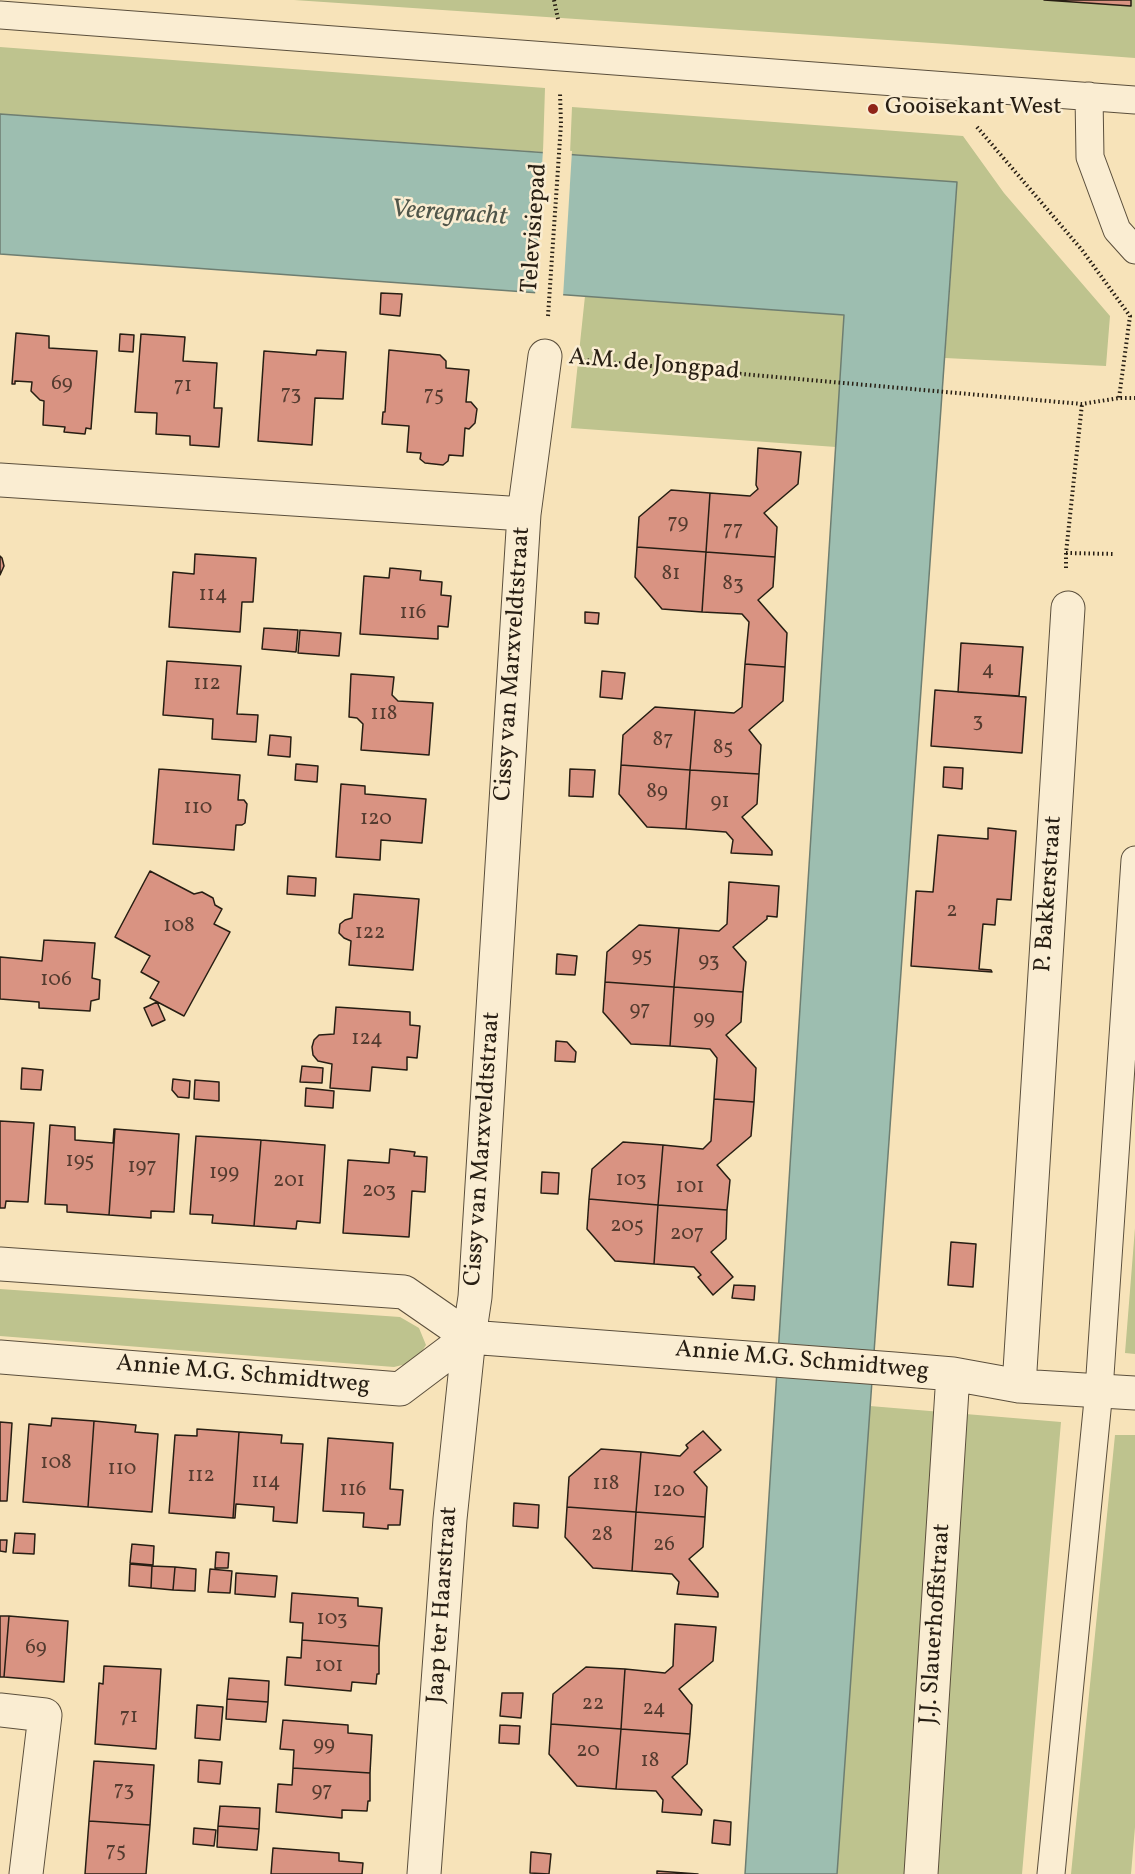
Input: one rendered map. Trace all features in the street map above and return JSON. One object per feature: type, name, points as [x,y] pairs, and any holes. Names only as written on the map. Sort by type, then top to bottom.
[{"type":"street","name":"A.M. de Jongpad","points":[[524,514],[545,357]]},
{"type":"street","name":"Cissy van Marxveldtstraat","points":[[0,480],[524,514],[475,1297],[469,1337]]},
{"type":"street","name":"P. Bakkerstraat","points":[[1019,1386],[1068,608]]},
{"type":"street","points":[[0,1264],[404,1292],[469,1337]]},
{"type":"street","name":"Annie M.G. Schmidtweg","points":[[0,1357],[400,1389],[469,1337],[894,1369],[953,1374],[1019,1386],[1135,1393]]},
{"type":"street","name":"Jaap ter Haarstraat","points":[[424,1874],[450,1519],[469,1337]]},
{"type":"street","name":"J.J. Slauerhoffstraat","points":[[921,1874],[953,1374]]},
{"type":"street","points":[[0,1710],[45,1714],[26,1874]]},
{"type":"lane","points":[[0,15],[1135,100]]},
{"type":"lane","points":[[1089,96],[1090,157],[1117,230],[1135,250]]},
{"type":"lane","points":[[1051,1874],[1099,1390],[1135,861]]},
{"type":"path","name":"Televisiepad","points":[[547,322],[561,124]]},
{"type":"path","points":[[977,126],[1082,250],[1130,316],[1119,398]]},
{"type":"path","name":"A.M. de Jongpad","points":[[545,357],[1082,404]]},
{"type":"path","points":[[1068,608],[1066,553],[1082,404],[1135,398]]},
{"type":"path","points":[[1066,553],[1115,554]]},
{"type":"green space","points":[[294,0],[1135,0],[1135,58],[947,44]]},
{"type":"green space","points":[[0,47],[545,88],[543,152],[0,114]]},
{"type":"green space","points":[[572,107],[963,136],[1004,193],[1110,316],[1106,366],[945,358],[957,182],[570,154]]},
{"type":"green space","points":[[585,296],[844,315],[836,447],[571,428]]},
{"type":"green space","points":[[1135,1228],[1135,1354],[1125,1353]]},
{"type":"green space","points":[[0,1289],[400,1317],[419,1328],[426,1345],[415,1362],[394,1367],[0,1336]]},
{"type":"green space","points":[[870,1406],[1061,1422],[1022,1874],[837,1874]]},
{"type":"green space","points":[[1115,1435],[1135,1435],[1135,1827],[1131,1874],[1071,1874]]},
{"type":"water","name":"Veeregracht","points":[[0,114],[957,182],[837,1874],[745,1874],[844,315],[0,254]]},
{"type":"pier","points":[[543,149],[572,151],[563,297],[535,296]]},
{"type":"building","points":[[1044,0],[1131,0],[1131,6]]},
{"type":"building","points":[[381,293],[402,294],[400,316],[380,314]]},
{"type":"building","points":[[16,333],[49,336],[49,348],[97,351],[91,429],[86,428],[85,434],[64,432],[65,427],[43,425],[44,401],[31,391],[32,382],[15,381],[15,384],[12,384]]},
{"type":"building","points":[[120,334],[134,335],[133,352],[119,351]]},
{"type":"building","points":[[141,334],[185,337],[183,361],[217,363],[214,408],[222,408],[219,447],[190,445],[190,436],[156,434],[157,413],[135,412]]},
{"type":"building","points":[[317,350],[346,352],[343,399],[315,398],[312,445],[258,441],[264,351],[316,355]]},
{"type":"building","points":[[389,350],[440,355],[446,361],[446,368],[469,370],[466,402],[471,402],[477,409],[475,423],[469,429],[465,428],[463,456],[449,455],[448,461],[443,465],[425,463],[420,459],[421,453],[407,452],[409,426],[382,424],[383,412],[385,412]]},
{"type":"building","points":[[758,448],[801,452],[798,484],[764,513],[777,527],[775,557],[706,552],[710,493],[750,496],[758,489],[756,485]]},
{"type":"building","points":[[671,490],[710,493],[706,552],[637,547],[639,517]]},
{"type":"building","points":[[637,547],[706,552],[702,612],[662,609],[635,577]]},
{"type":"building","points":[[706,552],[775,557],[773,587],[758,600],[787,633],[785,667],[745,664],[749,622],[742,614],[702,612]]},
{"type":"building","points":[[195,554],[256,558],[253,602],[242,602],[240,632],[169,627],[173,572],[194,574]]},
{"type":"building","points":[[0,556],[4,566],[0,575]]},
{"type":"building","points":[[390,568],[421,571],[420,580],[442,582],[441,595],[451,596],[448,627],[438,626],[438,639],[360,634],[364,576],[389,578]]},
{"type":"building","points":[[585,612],[599,613],[598,624],[585,623]]},
{"type":"building","points":[[264,628],[298,630],[296,652],[262,649]]},
{"type":"building","points":[[300,630],[341,633],[339,656],[298,653]]},
{"type":"building","points":[[961,643],[1023,647],[1019,696],[958,692]]},
{"type":"building","points":[[167,661],[241,666],[237,714],[258,715],[256,742],[212,739],[213,719],[163,715]]},
{"type":"building","points":[[745,664],[785,667],[783,701],[749,730],[761,745],[759,774],[690,770],[695,710],[734,713],[742,707]]},
{"type":"building","points":[[602,671],[625,673],[622,699],[600,697]]},
{"type":"building","points":[[351,674],[394,677],[392,695],[398,701],[433,703],[429,755],[361,750],[363,724],[357,718],[349,717]]},
{"type":"building","points":[[935,690],[1026,697],[1022,753],[931,746]]},
{"type":"building","points":[[655,707],[695,710],[690,770],[621,765],[623,735]]},
{"type":"building","points":[[270,735],[291,737],[290,757],[268,755]]},
{"type":"building","points":[[296,764],[318,766],[317,782],[295,780]]},
{"type":"building","points":[[621,765],[690,770],[686,829],[647,827],[619,794]]},
{"type":"building","points":[[944,767],[963,768],[962,789],[943,787]]},
{"type":"building","points":[[159,769],[240,775],[238,800],[244,800],[247,804],[245,823],[236,825],[234,850],[153,844]]},
{"type":"building","points":[[570,769],[595,770],[593,797],[569,796]]},
{"type":"building","points":[[690,770],[759,774],[757,804],[742,817],[772,851],[772,855],[731,853],[733,840],[726,832],[686,829]]},
{"type":"building","points":[[341,784],[365,786],[365,794],[426,799],[422,843],[381,840],[380,860],[336,857]]},
{"type":"building","points":[[988,828],[1016,831],[1011,900],[997,899],[995,925],[983,924],[979,969],[992,972],[911,966],[916,891],[933,892],[938,835],[988,839]]},
{"type":"building","points":[[150,871],[194,894],[202,892],[213,898],[215,905],[222,909],[214,924],[230,932],[184,1016],[150,998],[159,982],[141,972],[150,956],[115,937]]},
{"type":"building","points":[[288,876],[316,878],[315,896],[287,894]]},
{"type":"building","points":[[729,882],[779,886],[777,917],[767,916],[767,919],[733,947],[746,962],[743,992],[674,987],[679,928],[719,931],[727,924]]},
{"type":"building","points":[[354,894],[419,899],[413,970],[349,965],[351,941],[339,933],[340,924],[352,918]]},
{"type":"building","points":[[639,925],[679,928],[674,987],[605,982],[607,952]]},
{"type":"building","points":[[44,940],[95,943],[92,978],[100,980],[99,999],[91,1001],[90,1011],[39,1008],[39,1002],[0,999],[0,957],[42,961]]},
{"type":"building","points":[[557,954],[577,956],[575,975],[556,974]]},
{"type":"building","points":[[605,982],[674,987],[670,1046],[631,1044],[603,1012]]},
{"type":"building","points":[[674,987],[743,992],[741,1022],[726,1035],[756,1068],[754,1102],[714,1099],[717,1058],[710,1049],[670,1046]]},
{"type":"building","points":[[157,1002],[165,1020],[152,1026],[144,1008]]},
{"type":"building","points":[[336,1007],[410,1012],[410,1025],[420,1026],[417,1058],[407,1057],[407,1070],[372,1067],[370,1091],[330,1088],[332,1064],[318,1061],[313,1055],[312,1047],[319,1035],[334,1034]]},
{"type":"building","points":[[556,1041],[567,1042],[576,1052],[575,1062],[555,1061]]},
{"type":"building","points":[[302,1066],[323,1068],[322,1083],[300,1082]]},
{"type":"building","points":[[22,1068],[43,1070],[41,1090],[21,1089]]},
{"type":"building","points":[[173,1079],[190,1081],[189,1098],[178,1097],[172,1090]]},
{"type":"building","points":[[195,1080],[219,1082],[219,1101],[194,1099]]},
{"type":"building","points":[[306,1088],[334,1091],[333,1108],[305,1106]]},
{"type":"building","points":[[714,1099],[754,1102],[751,1136],[717,1165],[730,1180],[727,1210],[658,1205],[663,1145],[703,1149],[711,1141]]},
{"type":"building","points":[[0,1121],[34,1123],[28,1202],[6,1201],[5,1208],[0,1208]]},
{"type":"building","points":[[50,1125],[75,1127],[75,1140],[113,1143],[115,1129],[109,1215],[67,1212],[67,1205],[45,1204]]},
{"type":"building","points":[[115,1129],[179,1134],[174,1212],[151,1211],[151,1218],[109,1215]]},
{"type":"building","points":[[196,1136],[261,1140],[254,1226],[212,1223],[213,1215],[190,1214]]},
{"type":"building","points":[[261,1140],[325,1145],[320,1223],[297,1221],[296,1229],[254,1226]]},
{"type":"building","points":[[623,1142],[663,1145],[658,1205],[589,1199],[592,1169]]},
{"type":"building","points":[[390,1149],[415,1152],[414,1156],[427,1157],[425,1192],[412,1191],[409,1237],[343,1233],[348,1160],[389,1163]]},
{"type":"building","points":[[542,1172],[559,1173],[558,1194],[541,1193]]},
{"type":"building","points":[[589,1199],[658,1205],[654,1264],[615,1261],[587,1229]]},
{"type":"building","points":[[658,1205],[727,1210],[726,1239],[711,1252],[733,1277],[713,1295],[698,1277],[701,1275],[694,1267],[654,1264]]},
{"type":"building","points":[[951,1242],[976,1244],[973,1287],[948,1285]]},
{"type":"building","points":[[734,1285],[755,1286],[754,1300],[732,1298]]},
{"type":"building","points":[[52,1418],[94,1421],[88,1507],[23,1502],[29,1424],[51,1426]]},
{"type":"building","points":[[94,1421],[136,1425],[135,1432],[158,1434],[152,1512],[88,1507]]},
{"type":"building","points":[[0,1422],[12,1423],[7,1501],[0,1501]]},
{"type":"building","points":[[197,1429],[239,1432],[233,1518],[169,1513],[175,1435],[197,1436]]},
{"type":"building","points":[[703,1431],[721,1450],[694,1472],[707,1487],[705,1517],[636,1512],[641,1452],[680,1456],[688,1448],[686,1445]]},
{"type":"building","points":[[239,1432],[282,1435],[281,1443],[303,1444],[297,1523],[273,1521],[274,1507],[236,1504],[235,1518],[233,1518]]},
{"type":"building","points":[[328,1438],[393,1443],[390,1489],[403,1490],[400,1525],[388,1525],[388,1529],[363,1527],[364,1513],[323,1511]]},
{"type":"building","points":[[601,1449],[641,1452],[636,1512],[567,1507],[569,1477]]},
{"type":"building","points":[[514,1503],[539,1505],[538,1528],[513,1526]]},
{"type":"building","points":[[567,1507],[636,1512],[632,1571],[593,1568],[565,1537]]},
{"type":"building","points":[[636,1512],[705,1517],[703,1547],[689,1559],[718,1593],[718,1597],[677,1594],[679,1582],[672,1574],[632,1571]]},
{"type":"building","points":[[15,1533],[35,1534],[34,1554],[13,1553]]},
{"type":"building","points":[[0,1540],[7,1540],[6,1552],[0,1551]]},
{"type":"building","points":[[132,1544],[154,1546],[153,1565],[130,1563]]},
{"type":"building","points":[[216,1552],[229,1553],[228,1568],[215,1568]]},
{"type":"building","points":[[130,1564],[152,1566],[151,1588],[129,1586]]},
{"type":"building","points":[[152,1566],[175,1567],[173,1590],[151,1588]]},
{"type":"building","points":[[175,1567],[196,1569],[195,1591],[173,1590]]},
{"type":"building","points":[[210,1569],[232,1571],[230,1593],[208,1592]]},
{"type":"building","points":[[236,1573],[277,1576],[275,1597],[235,1594]]},
{"type":"building","points":[[292,1593],[358,1598],[358,1606],[382,1608],[379,1646],[302,1640],[303,1623],[290,1622]]},
{"type":"building","points":[[0,1616],[9,1616],[4,1677],[0,1677]]},
{"type":"building","points":[[9,1616],[68,1621],[64,1682],[4,1677]]},
{"type":"building","points":[[675,1624],[716,1627],[713,1661],[679,1689],[692,1705],[690,1734],[621,1729],[625,1669],[665,1673],[673,1666]]},
{"type":"building","points":[[302,1640],[379,1646],[379,1674],[377,1674],[376,1684],[352,1682],[351,1691],[285,1685],[287,1657],[301,1658]]},
{"type":"building","points":[[104,1666],[161,1669],[156,1749],[95,1744],[99,1683],[103,1684]]},
{"type":"building","points":[[586,1667],[625,1669],[621,1729],[551,1724],[553,1694]]},
{"type":"building","points":[[229,1678],[269,1681],[268,1702],[227,1699]]},
{"type":"building","points":[[502,1693],[523,1693],[521,1718],[500,1716]]},
{"type":"building","points":[[227,1699],[268,1702],[266,1722],[226,1719]]},
{"type":"building","points":[[197,1705],[223,1707],[220,1740],[195,1738]]},
{"type":"building","points":[[283,1720],[348,1725],[348,1733],[372,1735],[370,1773],[293,1768],[294,1750],[280,1749]]},
{"type":"building","points":[[551,1724],[621,1729],[616,1789],[577,1786],[549,1754]]},
{"type":"building","points":[[500,1725],[520,1726],[519,1744],[499,1743]]},
{"type":"building","points":[[621,1729],[690,1734],[687,1764],[672,1777],[702,1810],[701,1815],[662,1812],[663,1800],[656,1791],[616,1789]]},
{"type":"building","points":[[199,1760],[222,1762],[220,1784],[198,1782]]},
{"type":"building","points":[[94,1761],[154,1765],[150,1825],[89,1821]]},
{"type":"building","points":[[293,1768],[370,1773],[370,1801],[368,1801],[367,1811],[342,1810],[342,1818],[276,1812],[278,1784],[292,1785]]},
{"type":"building","points":[[220,1806],[260,1808],[259,1829],[218,1826]]},
{"type":"building","points":[[714,1820],[731,1822],[730,1845],[712,1843]]},
{"type":"building","points":[[89,1821],[150,1825],[146,1874],[85,1874]]},
{"type":"building","points":[[218,1826],[259,1829],[257,1850],[217,1847]]},
{"type":"building","points":[[194,1828],[216,1830],[214,1846],[193,1844]]},
{"type":"building","points":[[273,1848],[339,1853],[339,1861],[363,1863],[362,1874],[271,1874]]},
{"type":"building","points":[[531,1852],[551,1854],[549,1874],[530,1873]]},
{"type":"building","points":[[657,1871],[698,1874],[657,1874]]},
{"type":"place","name":"Gooisekant West","points":[[873,109]]}]
